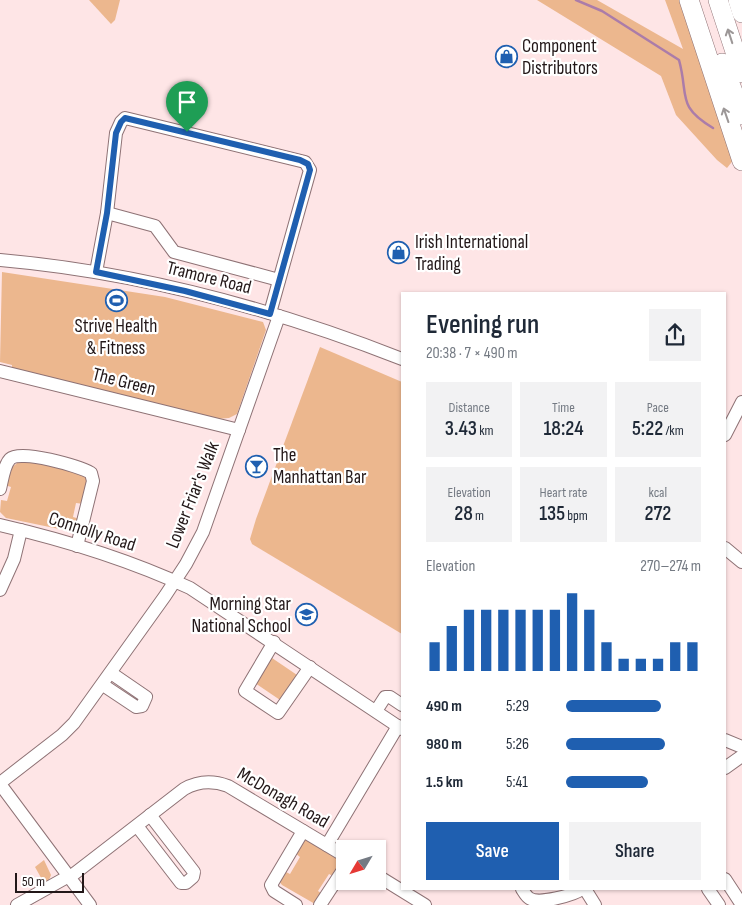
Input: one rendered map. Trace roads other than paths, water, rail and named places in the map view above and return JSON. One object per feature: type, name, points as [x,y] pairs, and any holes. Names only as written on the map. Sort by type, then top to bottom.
[{"type":"highway","points":[[689,0],[742,161]]},
{"type":"highway","points":[[699,0],[742,115]]},
{"type":"highway","points":[[718,0],[742,73]]},
{"type":"highway","points":[[738,0],[742,13]]},
{"type":"street","name":"Lower Friar's Walk","points":[[0,784],[62,735],[103,685],[175,581],[203,532],[239,430],[274,315],[279,280],[310,170],[305,162],[125,118],[116,133],[107,213]]},
{"type":"street","points":[[96,272],[107,213],[155,226],[174,252],[279,280]]},
{"type":"street","name":"Tramore Road","points":[[0,260],[96,272],[185,291],[274,315],[401,359]]},
{"type":"street","name":"The Green","points":[[0,371],[239,430]]},
{"type":"street","points":[[726,432],[742,402]]},
{"type":"street","points":[[0,489],[10,459],[20,455],[54,461],[91,473],[93,481],[77,546]]},
{"type":"street","name":"Connolly Road","points":[[0,525],[77,546],[190,588],[400,727]]},
{"type":"street","points":[[0,590],[14,559],[21,530]]},
{"type":"street","points":[[726,549],[742,562]]},
{"type":"street","points":[[274,642],[245,691],[278,714],[310,667]]},
{"type":"street","points":[[103,685],[136,707],[142,706],[146,697],[111,673]]},
{"type":"street","points":[[376,711],[385,696],[401,704]]},
{"type":"street","points":[[327,845],[400,727]]},
{"type":"street","points":[[726,740],[742,747]]},
{"type":"street","points":[[726,767],[742,756]]},
{"type":"street","name":"McDonagh Road","points":[[17,905],[40,900],[69,876],[190,786],[214,782],[228,786],[336,850]]},
{"type":"street","points":[[0,784],[90,905]]},
{"type":"street","points":[[136,826],[181,883],[184,884],[191,879],[194,872],[150,815]]},
{"type":"street","points":[[296,905],[274,891],[271,885],[303,831]]},
{"type":"street","points":[[162,859],[176,848]]},
{"type":"street","points":[[320,905],[336,881]]},
{"type":"street","points":[[386,881],[425,905]]},
{"type":"street","points":[[726,881],[742,905]]},
{"type":"street","points":[[523,890],[529,898],[538,901],[570,895],[582,890]]},
{"type":"street","points":[[585,890],[595,905]]},
{"type":"street","points":[[709,890],[719,905]]},
{"type":"waterway","points":[[576,0],[602,11],[679,60],[689,106],[693,113],[713,128]]},
{"type":"place","name":"Component Distributors","points":[[506,57]]},
{"type":"place","name":"Irish International Trading","points":[[399,253]]},
{"type":"place","name":"Strive Health & Fitness","points":[[116,300]]},
{"type":"place","name":"The Manhattan Bar","points":[[257,466]]},
{"type":"place","name":"Morning Star National School","points":[[307,615]]}]
